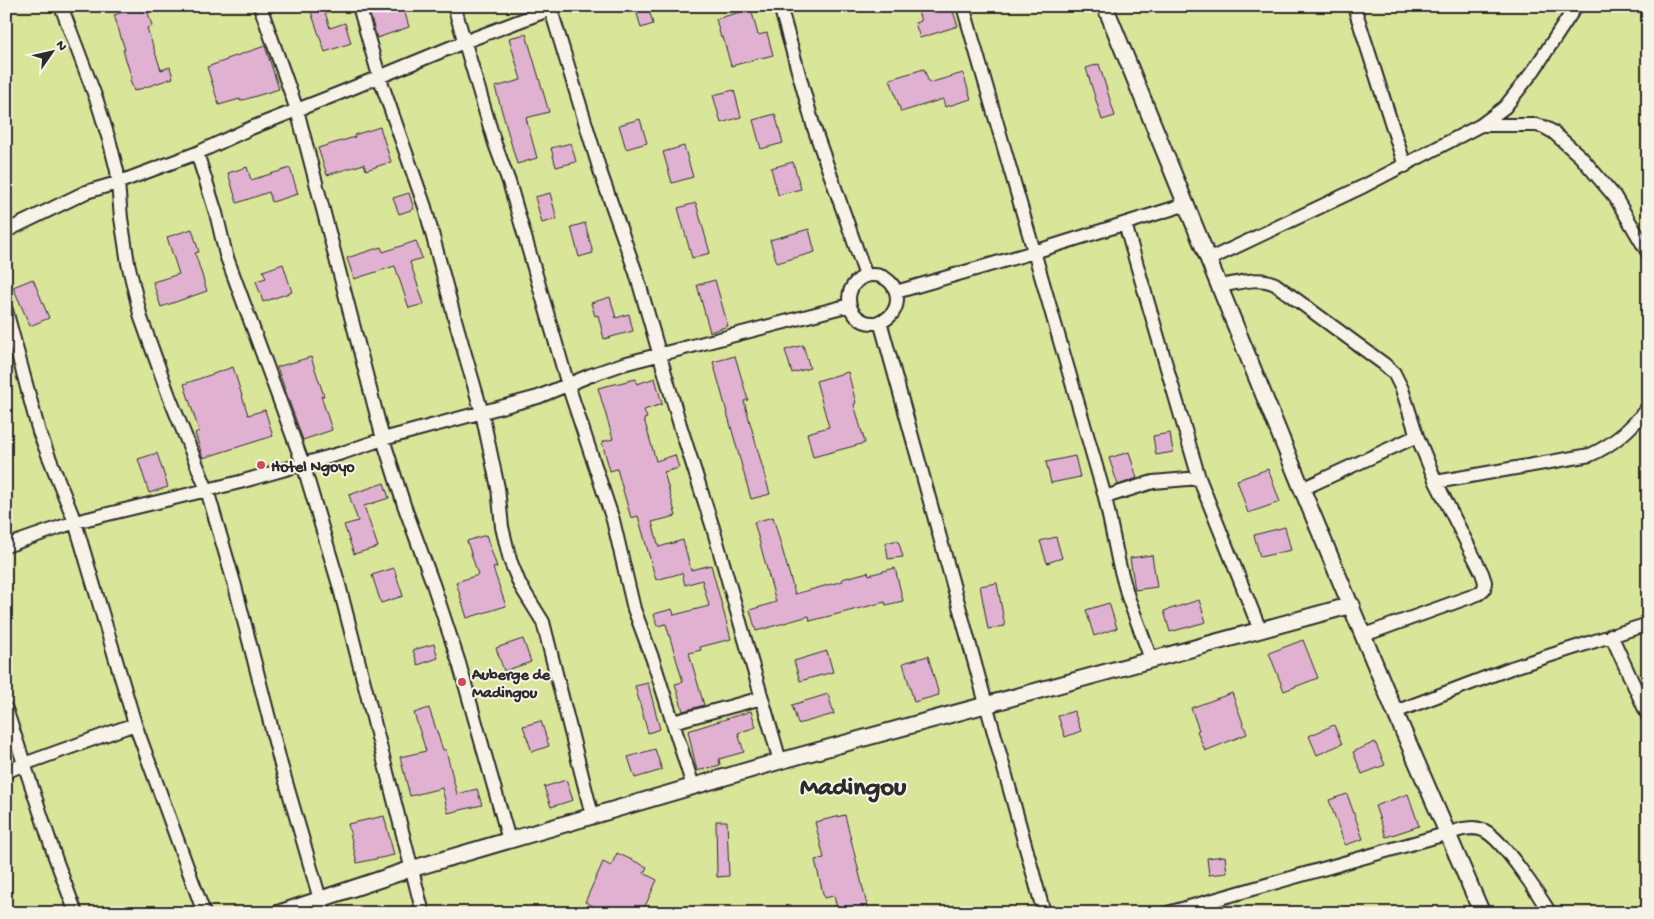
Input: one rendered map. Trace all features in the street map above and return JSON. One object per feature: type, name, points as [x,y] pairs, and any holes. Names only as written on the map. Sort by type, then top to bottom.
[{"type":"street","points":[[61,6],[97,101],[117,171],[128,263],[141,318],[169,396],[207,490],[235,586],[281,765],[322,905]]},
{"type":"street","points":[[260,6],[297,110],[383,439],[404,506],[433,584],[459,663],[509,840]]},
{"type":"street","points":[[359,6],[380,76],[425,207],[482,413],[498,488],[502,526],[510,560],[520,585],[543,622],[592,815]]},
{"type":"street","points":[[454,6],[495,144],[509,182],[568,385],[613,520],[634,609],[653,660],[692,786]]},
{"type":"street","points":[[780,6],[814,128],[866,276]]},
{"type":"street","points":[[963,6],[1105,497],[1128,597],[1151,659]]},
{"type":"street","points":[[1105,6],[1302,488],[1482,913]]},
{"type":"street","points":[[1354,6],[1405,166]]},
{"type":"street","points":[[1210,259],[1405,166],[1482,125],[1505,107],[1534,70],[1576,6]]},
{"type":"street","points":[[6,230],[86,192],[117,183],[198,153],[251,128],[464,42],[555,8],[602,174],[636,273],[680,424],[713,528],[780,761]]},
{"type":"street","points":[[1482,125],[1536,125],[1544,126],[1553,132],[1581,158],[1615,197],[1648,253]]},
{"type":"street","points":[[198,153],[226,255],[304,464],[339,585],[423,913]]},
{"type":"street","points":[[896,292],[1034,252],[1187,204]]},
{"type":"street","points":[[1125,224],[1198,478],[1260,630]]},
{"type":"street","points":[[866,276],[881,276],[892,285],[896,292],[894,310],[880,322],[862,320],[856,316],[850,305],[849,298],[854,284],[866,276]]},
{"type":"street","points":[[1220,286],[1259,279],[1267,280],[1394,373],[1402,389],[1417,436],[1436,482],[1482,573],[1484,589],[1478,594],[1364,635]]},
{"type":"street","points":[[6,546],[75,522],[207,490],[342,454],[383,439],[538,397],[599,372],[660,354],[850,305]]},
{"type":"street","points":[[6,310],[39,432],[75,522],[136,724],[204,913]]},
{"type":"street","points":[[880,322],[1044,913]]},
{"type":"street","points":[[1436,482],[1590,455],[1606,448],[1630,428],[1648,407]]},
{"type":"street","points":[[1302,488],[1417,436]]},
{"type":"street","points":[[1105,497],[1158,482],[1198,478]]},
{"type":"street","points":[[279,913],[322,905],[411,869],[692,786],[1352,605]]},
{"type":"street","points":[[1396,712],[1511,668],[1648,624]]},
{"type":"street","points":[[1611,635],[1648,716]]},
{"type":"street","points":[[673,722],[762,698]]},
{"type":"street","points":[[6,709],[55,857],[76,913]]},
{"type":"street","points":[[6,772],[136,724]]},
{"type":"street","points":[[1168,913],[1463,828],[1487,832],[1507,853],[1550,913]]},
{"type":"green space","points":[[6,6],[1648,6],[1648,913],[6,913]]},
{"type":"building","points":[[146,6],[152,26],[147,28],[161,70],[170,67],[173,78],[134,91],[123,50],[125,50],[114,15]]},
{"type":"building","points":[[309,6],[323,6],[330,28],[345,23],[351,43],[325,52]]},
{"type":"building","points":[[395,6],[403,6],[409,27],[377,38],[370,14]]},
{"type":"building","points":[[635,6],[648,6],[653,24],[641,28]]},
{"type":"building","points":[[916,6],[951,6],[958,26],[920,38],[915,23],[921,21]]},
{"type":"building","points":[[751,9],[758,35],[767,33],[773,55],[731,66],[716,19]]},
{"type":"building","points":[[526,34],[549,112],[526,118],[537,158],[517,164],[495,87],[521,80],[509,38]]},
{"type":"building","points":[[265,46],[279,89],[240,101],[240,99],[219,105],[207,67]]},
{"type":"building","points":[[1099,64],[1115,116],[1102,120],[1086,68]]},
{"type":"building","points":[[924,69],[929,83],[963,73],[971,99],[945,107],[943,99],[901,112],[890,79]]},
{"type":"building","points":[[734,90],[741,117],[721,123],[713,95]]},
{"type":"building","points":[[775,114],[783,143],[761,149],[753,120]]},
{"type":"building","points":[[640,119],[647,143],[626,149],[619,125]]},
{"type":"building","points":[[380,127],[391,162],[366,170],[364,164],[327,175],[318,148]]},
{"type":"building","points":[[571,143],[576,162],[556,167],[551,148]]},
{"type":"building","points":[[684,146],[693,177],[672,183],[663,152]]},
{"type":"building","points":[[793,162],[801,189],[778,195],[771,168]]},
{"type":"building","points":[[247,167],[251,180],[290,168],[298,194],[272,202],[269,192],[237,203],[228,173]]},
{"type":"building","points":[[409,193],[414,209],[399,214],[393,198]]},
{"type":"building","points":[[550,193],[557,219],[542,223],[535,197]]},
{"type":"building","points":[[696,203],[710,253],[692,258],[678,208]]},
{"type":"building","points":[[585,223],[593,253],[579,257],[571,227]]},
{"type":"building","points":[[192,229],[199,252],[195,253],[207,291],[161,307],[153,282],[179,274],[167,237]]},
{"type":"building","points":[[809,229],[815,252],[777,263],[770,240]]},
{"type":"building","points":[[416,241],[422,258],[410,262],[424,304],[409,308],[395,266],[354,279],[347,258],[381,247],[383,252]]},
{"type":"building","points":[[283,264],[292,292],[263,302],[256,281],[266,278],[263,271]]},
{"type":"building","points":[[33,279],[49,318],[30,326],[13,287]]},
{"type":"building","points":[[715,280],[728,326],[710,332],[697,285]]},
{"type":"building","points":[[610,297],[616,318],[629,314],[633,331],[604,339],[598,315],[595,316],[591,303]]},
{"type":"building","points":[[803,345],[810,368],[792,373],[785,350]]},
{"type":"building","points":[[735,356],[748,400],[744,401],[770,494],[751,499],[713,362]]},
{"type":"building","points":[[311,357],[324,396],[321,396],[332,430],[303,440],[277,367]]},
{"type":"building","points":[[233,367],[248,415],[265,410],[273,436],[203,458],[195,433],[199,431],[184,384]]},
{"type":"building","points":[[848,372],[856,403],[854,404],[865,443],[813,457],[807,433],[829,427],[816,381]]},
{"type":"building","points":[[655,378],[662,404],[644,410],[647,418],[644,419],[656,461],[675,455],[679,468],[664,472],[676,516],[652,522],[659,547],[683,540],[691,570],[711,565],[731,639],[700,647],[701,650],[689,653],[704,705],[683,711],[675,684],[683,682],[666,624],[657,626],[654,614],[672,609],[674,615],[709,606],[702,580],[685,585],[682,573],[656,580],[638,516],[631,518],[617,469],[610,471],[602,442],[613,439],[598,388],[636,379],[637,384]]},
{"type":"building","points":[[1170,433],[1173,452],[1156,455],[1153,436]]},
{"type":"building","points":[[1129,452],[1137,478],[1118,485],[1109,458]]},
{"type":"building","points":[[157,453],[168,487],[149,493],[138,459]]},
{"type":"building","points":[[1075,456],[1080,477],[1051,483],[1046,462]]},
{"type":"building","points":[[1268,469],[1280,502],[1248,513],[1237,480]]},
{"type":"building","points":[[384,483],[389,498],[364,506],[378,547],[354,554],[344,525],[358,521],[349,495]]},
{"type":"building","points":[[773,517],[795,594],[868,572],[869,575],[895,568],[903,601],[886,605],[885,602],[810,621],[809,616],[756,631],[750,610],[776,602],[754,522]]},
{"type":"building","points":[[1285,527],[1291,550],[1260,557],[1254,535]]},
{"type":"building","points":[[486,535],[497,567],[493,568],[506,606],[467,618],[456,582],[478,575],[467,541]]},
{"type":"building","points":[[1056,537],[1062,558],[1047,563],[1040,541]]},
{"type":"building","points":[[898,540],[903,557],[888,559],[886,543]]},
{"type":"building","points":[[1152,555],[1157,587],[1135,590],[1130,558]]},
{"type":"building","points":[[394,568],[403,596],[381,603],[372,575]]},
{"type":"building","points":[[997,583],[1005,626],[988,629],[980,586]]},
{"type":"building","points":[[1199,600],[1206,622],[1170,632],[1164,611]]},
{"type":"building","points":[[1109,603],[1117,628],[1094,636],[1086,610]]},
{"type":"building","points":[[523,639],[531,662],[504,671],[496,648]]},
{"type":"building","points":[[1303,640],[1318,678],[1284,691],[1269,653]]},
{"type":"building","points":[[434,644],[438,658],[418,665],[413,650]]},
{"type":"building","points":[[827,651],[833,672],[800,681],[794,661]]},
{"type":"building","points":[[928,656],[939,695],[914,702],[903,663]]},
{"type":"building","points":[[648,683],[660,729],[648,733],[635,686]]},
{"type":"building","points":[[1232,693],[1247,734],[1205,751],[1191,708]]},
{"type":"building","points":[[828,694],[834,714],[798,724],[792,705]]},
{"type":"building","points":[[429,708],[443,750],[446,750],[457,794],[477,789],[482,805],[448,813],[442,788],[410,796],[400,757],[426,751],[414,713]]},
{"type":"building","points":[[751,711],[756,727],[738,733],[744,752],[719,759],[720,765],[697,771],[688,731]]},
{"type":"building","points":[[1074,711],[1081,731],[1065,737],[1058,716]]},
{"type":"building","points":[[541,721],[549,746],[532,752],[523,726]]},
{"type":"building","points":[[1334,725],[1342,744],[1317,755],[1309,736]]},
{"type":"building","points":[[1375,742],[1385,765],[1362,774],[1353,752]]},
{"type":"building","points":[[655,749],[662,770],[635,778],[628,757]]},
{"type":"building","points":[[566,780],[573,800],[551,807],[544,787]]},
{"type":"building","points":[[1347,794],[1363,839],[1345,845],[1329,800]]},
{"type":"building","points":[[1408,794],[1419,826],[1386,837],[1375,806]]},
{"type":"building","points":[[845,815],[869,913],[838,913],[834,896],[824,898],[815,860],[824,858],[815,822]]},
{"type":"building","points":[[384,816],[394,855],[357,863],[348,824]]},
{"type":"building","points":[[716,821],[727,821],[729,876],[717,877]]},
{"type":"building","points":[[617,853],[647,867],[644,873],[657,880],[642,913],[608,913],[585,902],[603,862],[611,866]]},
{"type":"building","points":[[1225,856],[1227,873],[1209,875],[1207,858]]},
{"type":"place","name":"Hotel Ngoyo","points":[[261,465]]},
{"type":"place","name":"Auberge de Madingou","points":[[462,682]]},
{"type":"district","name":"Madingou","points":[[853,785]]}]
